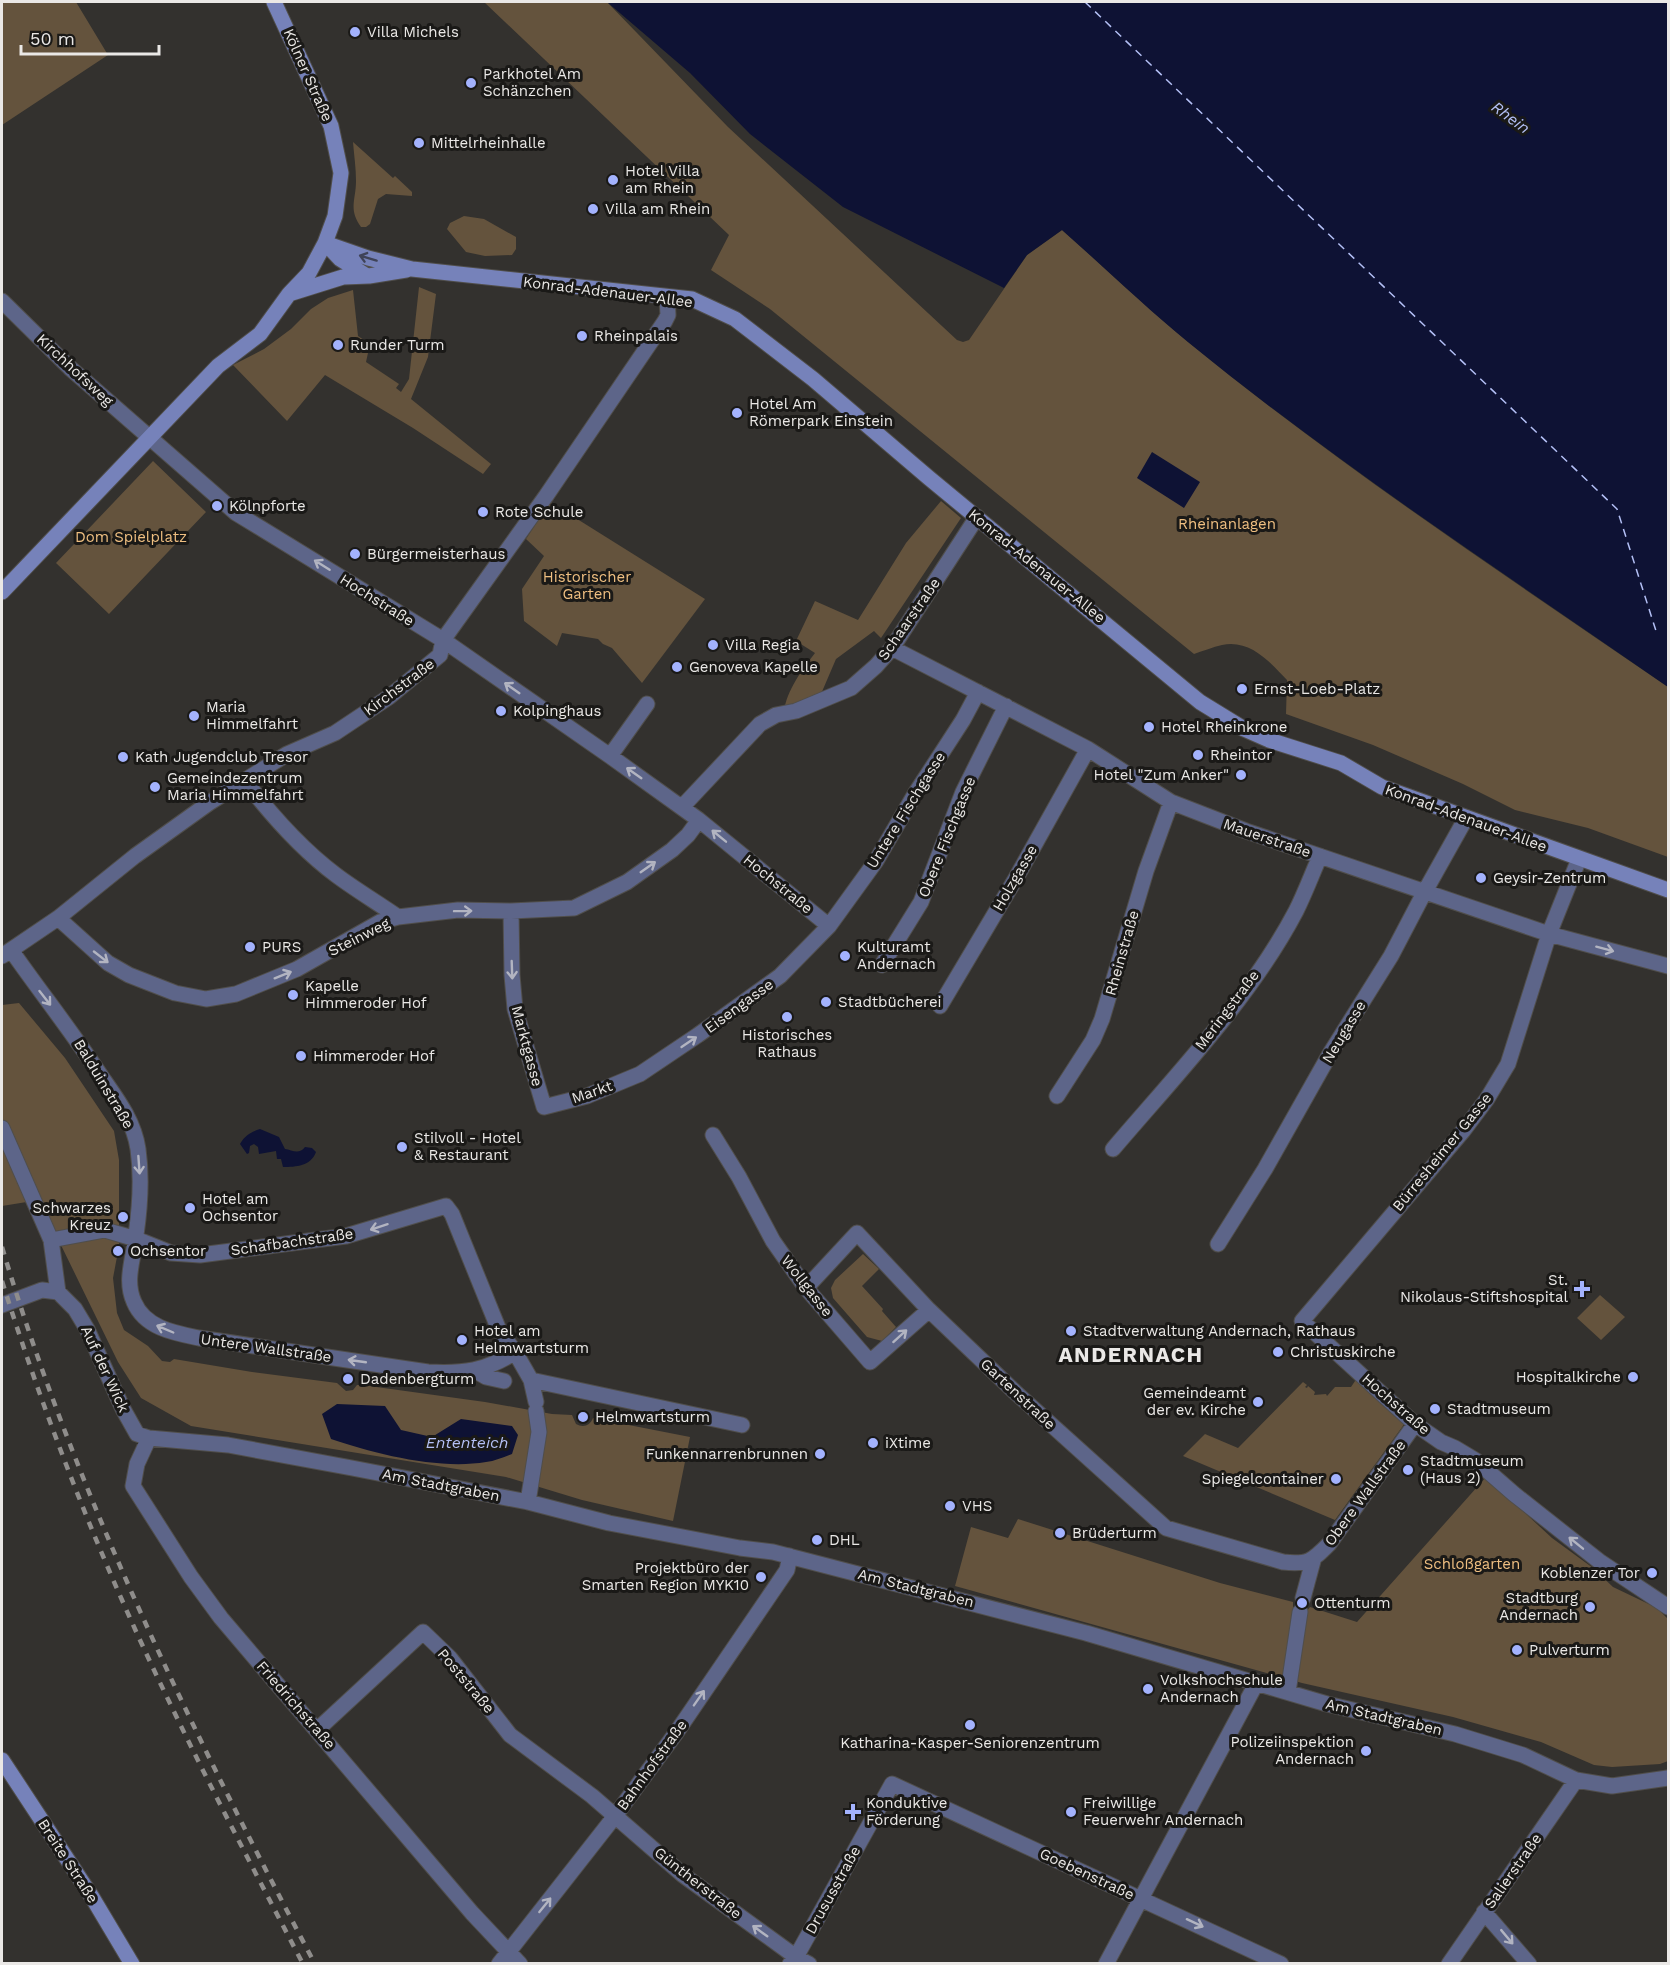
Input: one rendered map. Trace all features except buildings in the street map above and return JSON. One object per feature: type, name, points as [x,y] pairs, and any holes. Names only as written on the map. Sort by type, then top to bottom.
[{"type":"street","name":"Kölner Straße","points":[[2,591],[218,366],[260,334],[289,294],[309,273],[325,243],[335,216],[341,173],[337,154],[331,126],[274,2]]},
{"type":"street","points":[[325,243],[368,258],[412,269]]},
{"type":"street","points":[[325,243],[339,259],[369,276]]},
{"type":"street","points":[[289,294],[344,277],[369,276],[412,269]]},
{"type":"street","name":"Konrad-Adenauer-Allee","points":[[412,269],[692,299],[735,319],[813,379],[1200,702],[1221,716],[1269,740],[1341,763],[1382,787],[1668,890]]},
{"type":"street","name":"Kirchstraße","points":[[6,953],[58,918],[135,856],[209,803],[286,754],[336,732],[389,698],[440,655],[443,640],[546,496],[665,321],[668,315],[667,297]]},
{"type":"street","name":"Kirchhofsweg","points":[[2,301],[70,368],[149,438]]},
{"type":"street","name":"Hochstraße","points":[[149,438],[236,513],[443,640],[682,807],[829,926]]},
{"type":"street","name":"Schaarstraße","points":[[682,807],[760,724],[776,715],[796,711],[851,688],[876,666],[892,648],[977,517]]},
{"type":"street","name":"Mauerstraße","points":[[892,648],[1089,749],[1171,802],[1246,831],[1549,934],[1668,966]]},
{"type":"street","name":"Untere Fischgasse","points":[[829,926],[876,861],[978,692]]},
{"type":"street","points":[[610,756],[647,704]]},
{"type":"street","name":"Obere Fischgasse","points":[[882,965],[921,902],[963,792],[1006,706]]},
{"type":"street","name":"Holzgasse","points":[[940,1006],[1016,879],[1089,749]]},
{"type":"street","points":[[245,781],[270,814],[305,848],[335,874],[398,917]]},
{"type":"street","name":"Rheinstraße","points":[[1057,1096],[1093,1040],[1102,1020],[1146,871],[1171,802]]},
{"type":"street","name":"Neugasse","points":[[1218,1244],[1331,1052],[1391,956],[1466,818]]},
{"type":"street","name":"Steinweg","points":[[58,918],[108,963],[129,975],[175,993],[206,999],[236,994],[297,969],[381,922],[398,917],[458,910],[511,911],[574,908],[627,882],[672,850],[688,835],[699,820]]},
{"type":"street","name":"Meringstraße","points":[[1113,1149],[1232,1007],[1296,911],[1320,856]]},
{"type":"street","name":"Bürresheimer Gasse","points":[[1302,1321],[1487,1099],[1509,1064],[1549,934],[1579,859]]},
{"type":"street","name":"Marktgasse","points":[[511,911],[515,1009],[544,1107]]},
{"type":"street","name":"Eisengasse","points":[[640,1074],[780,976],[829,926]]},
{"type":"street","name":"Balduinstraße","points":[[6,953],[73,1033],[131,1123],[138,1147],[140,1170],[136,1239]]},
{"type":"street","name":"Markt","points":[[544,1107],[587,1095],[640,1074]]},
{"type":"street","points":[[2,1128],[51,1240],[58,1292],[42,1290],[2,1305]]},
{"type":"street","name":"Wollgasse","points":[[713,1135],[739,1177],[773,1241],[806,1288],[870,1362],[929,1310]]},
{"type":"street","name":"Schafbachstraße","points":[[136,1239],[171,1253],[200,1255],[220,1253],[346,1236],[446,1206],[452,1214],[499,1330],[515,1352]]},
{"type":"street","points":[[51,1240],[105,1230],[136,1239]]},
{"type":"street","name":"Gartenstraße","points":[[806,1288],[856,1233],[929,1310],[1015,1392],[1166,1528],[1191,1537]]},
{"type":"street","name":"Untere Wallstraße","points":[[136,1239],[129,1272],[129,1288],[134,1304],[146,1318],[164,1331],[428,1372],[459,1373],[474,1370],[498,1364],[515,1352]]},
{"type":"street","name":"Auf der Wick","points":[[58,1292],[75,1309],[87,1329],[123,1409],[137,1434],[149,1438]]},
{"type":"street","name":"Hochstraße","points":[[1302,1321],[1415,1424],[1441,1442],[1476,1460],[1514,1494],[1599,1561],[1668,1607]]},
{"type":"street","points":[[515,1352],[531,1380],[539,1432],[528,1502]]},
{"type":"street","name":"Untere Wallstraße","points":[[474,1370],[486,1377],[504,1381]]},
{"type":"street","points":[[531,1380],[564,1390],[742,1425]]},
{"type":"street","name":"Obere Wallstraße","points":[[1288,1692],[1302,1605],[1313,1561],[1338,1533],[1415,1424]]},
{"type":"street","name":"Am Stadtgraben","points":[[149,1438],[228,1445],[528,1502],[599,1521],[790,1556],[1086,1633],[1327,1704],[1466,1737],[1523,1755],[1576,1780],[1612,1786],[1668,1778]]},
{"type":"street","name":"Friedrichstraße","points":[[149,1438],[137,1464],[133,1486],[191,1577],[221,1618],[472,1913],[520,1964]]},
{"type":"street","name":"Obere Wallstraße","points":[[1191,1537],[1283,1562],[1298,1564],[1313,1561]]},
{"type":"street","name":"Bahnhofstraße","points":[[499,1964],[615,1816],[758,1614],[787,1570],[790,1556]]},
{"type":"street","name":"Poststraße","points":[[317,1730],[423,1632],[450,1658],[510,1735],[592,1796]]},
{"type":"street","points":[[1106,1964],[1257,1682]]},
{"type":"street","name":"Breite Straße","points":[[2,1760],[92,1897],[132,1964]]},
{"type":"street","name":"Salierstraße","points":[[1449,1964],[1576,1780]]},
{"type":"street","name":"Goebenstraße","points":[[892,1784],[1281,1964]]},
{"type":"street","name":"Drususstraße","points":[[798,1961],[892,1784]]},
{"type":"street","name":"Güntherstraße","points":[[592,1796],[683,1875],[798,1961]]},
{"type":"street","points":[[1484,1912],[1529,1964]]},
{"type":"green space","points":[[2,2],[76,2],[108,55],[2,125]]},
{"type":"green space","name":"Rheinanlagen","points":[[484,2],[607,2],[728,127],[957,340],[963,342],[969,340],[1027,255],[1062,230],[1188,342],[1305,433],[1485,562],[1668,687],[1668,857],[1588,828],[1515,810],[1463,784],[1373,745],[1286,714],[1287,680],[1266,659],[1242,645],[1219,646],[1194,654],[770,309],[711,270],[729,235]]},
{"type":"green space","points":[[353,142],[412,192],[412,196],[386,194],[378,199],[370,224],[366,227],[361,227],[354,210],[356,181]]},
{"type":"green space","points":[[464,216],[484,219],[516,237],[516,249],[512,255],[485,256],[466,252],[447,229],[450,223]]},
{"type":"green space","points":[[419,287],[436,294],[428,357],[411,399],[491,464],[483,474],[413,428],[325,375],[287,421],[233,365],[264,349],[291,329],[311,309],[328,298],[353,290],[358,336],[370,344],[366,362],[399,384],[396,388],[401,392],[409,379]]},
{"type":"green space","name":"Dom Spielplatz","points":[[153,461],[206,512],[109,614],[56,563]]},
{"type":"green space","points":[[941,501],[961,518],[881,638],[874,631],[836,659],[818,701],[784,711],[800,673],[815,653],[796,641],[815,601],[858,620],[906,543]]},
{"type":"green space","name":"Historischer Garten","points":[[550,502],[705,599],[642,683],[612,648],[598,639],[562,633],[557,646],[524,621],[522,589],[544,556],[526,539]]},
{"type":"green space","points":[[19,1003],[65,1058],[114,1131],[119,1160],[119,1246],[113,1278],[117,1313],[124,1330],[148,1346],[162,1361],[170,1362],[174,1359],[337,1383],[346,1391],[362,1385],[485,1402],[552,1414],[572,1415],[576,1424],[581,1426],[586,1426],[593,1418],[690,1437],[673,1521],[582,1500],[506,1477],[191,1426],[141,1398],[118,1362],[39,1200],[2,1206],[2,1005]]},
{"type":"green space","points":[[863,1254],[879,1269],[862,1286],[896,1327],[882,1341],[867,1337],[833,1298],[831,1288],[835,1280]]},
{"type":"green space","points":[[1600,1295],[1625,1317],[1601,1340],[1577,1318]]},
{"type":"green space","points":[[1357,1378],[1405,1423],[1335,1520],[1183,1456],[1205,1434],[1238,1448],[1303,1382],[1307,1385],[1305,1387],[1308,1386],[1315,1392],[1314,1395],[1326,1394],[1327,1396],[1335,1387],[1351,1387]]},
{"type":"green space","name":"Schloßgarten","points":[[1486,1477],[1552,1538],[1593,1568],[1613,1587],[1657,1608],[1668,1619],[1668,1761],[1660,1764],[1612,1767],[1594,1765],[1541,1742],[1453,1717],[1302,1683],[955,1586],[971,1527],[1008,1538],[1018,1519],[1220,1583],[1293,1602],[1293,1607],[1298,1611],[1305,1613],[1310,1607],[1357,1622]]},
{"type":"water","name":"Rhein","points":[[607,2],[1668,2],[1668,687],[1305,433],[1172,329],[1062,230],[1027,255],[1004,288],[843,207],[750,134],[690,73]]},
{"type":"water","points":[[1152,452],[1200,482],[1184,508],[1137,478]]},
{"type":"water","points":[[260,1129],[279,1137],[285,1149],[298,1151],[305,1147],[312,1148],[316,1152],[314,1157],[298,1166],[283,1167],[281,1159],[277,1159],[276,1151],[259,1154],[258,1147],[254,1144],[250,1146],[247,1154],[240,1144],[248,1134]]},
{"type":"water","name":"Ententeich","points":[[337,1404],[385,1406],[401,1430],[432,1437],[461,1419],[512,1426],[518,1435],[512,1454],[499,1459],[468,1464],[448,1464],[407,1459],[331,1439],[322,1414]]},
{"type":"ferry route","points":[[1085,2],[1617,509],[1657,634]]},
{"type":"railway","points":[[2,1247],[65,1432],[141,1613],[225,1790],[315,1964]]},
{"type":"railway","points":[[2,1281],[56,1438],[97,1542],[141,1643],[199,1762],[303,1964]]},
{"type":"place","name":"Villa Michels","points":[[355,32]]},
{"type":"place","name":"Parkhotel Am Schänzchen","points":[[471,83]]},
{"type":"place","name":"Mittelrheinhalle","points":[[419,143]]},
{"type":"place","name":"Hotel Villa am Rhein","points":[[613,180]]},
{"type":"place","name":"Villa am Rhein","points":[[593,209]]},
{"type":"place","name":"Rheinpalais","points":[[582,336]]},
{"type":"place","name":"Runder Turm","points":[[338,345]]},
{"type":"place","name":"Hotel Am Römerpark Einstein","points":[[737,413]]},
{"type":"place","name":"Kölnpforte","points":[[217,506]]},
{"type":"place","name":"Rote Schule","points":[[483,512]]},
{"type":"place","name":"Bürgermeisterhaus","points":[[355,554]]},
{"type":"place","name":"Villa Regia","points":[[713,645]]},
{"type":"place","name":"Genoveva Kapelle","points":[[677,667]]},
{"type":"place","name":"Ernst-Loeb-Platz","points":[[1242,689]]},
{"type":"place","name":"Kolpinghaus","points":[[501,711]]},
{"type":"place","name":"Maria Himmelfahrt","points":[[194,716]]},
{"type":"place","name":"Hotel Rheinkrone","points":[[1149,727]]},
{"type":"place","name":"Rheintor","points":[[1198,755]]},
{"type":"place","name":"Kath Jugendclub Tresor","points":[[123,757]]},
{"type":"place","name":"Hotel \"Zum Anker\"","points":[[1241,775]]},
{"type":"place","name":"Gemeindezentrum Maria Himmelfahrt","points":[[155,787]]},
{"type":"place","name":"Geysir-Zentrum","points":[[1481,878]]},
{"type":"place","name":"PURS","points":[[250,947]]},
{"type":"place","name":"Kulturamt Andernach","points":[[845,956]]},
{"type":"place","name":"Kapelle Himmeroder Hof","points":[[293,995]]},
{"type":"place","name":"Stadtbücherei","points":[[826,1002]]},
{"type":"place","name":"Historisches Rathaus","points":[[787,1017]]},
{"type":"place","name":"Himmeroder Hof","points":[[301,1056]]},
{"type":"place","name":"Stilvoll - Hotel & Restaurant","points":[[402,1147]]},
{"type":"place","name":"Hotel am Ochsentor","points":[[190,1208]]},
{"type":"place","name":"Schwarzes Kreuz","points":[[123,1217]]},
{"type":"place","name":"Ochsentor","points":[[118,1251]]},
{"type":"place","name":"St. Nikolaus-Stiftshospital","points":[[1582,1289]]},
{"type":"place","name":"Stadtverwaltung Andernach, Rathaus","points":[[1071,1331]]},
{"type":"place","name":"Hotel am Helmwartsturm","points":[[462,1340]]},
{"type":"place","name":"Christuskirche","points":[[1278,1352]]},
{"type":"place","name":"Hospitalkirche","points":[[1633,1377]]},
{"type":"place","name":"Dadenbergturm","points":[[348,1379]]},
{"type":"place","name":"Gemeindeamt der ev. Kirche","points":[[1258,1402]]},
{"type":"place","name":"Stadtmuseum","points":[[1435,1409]]},
{"type":"place","name":"Helmwartsturm","points":[[583,1417]]},
{"type":"place","name":"iXtime","points":[[873,1443]]},
{"type":"place","name":"Funkennarrenbrunnen","points":[[820,1454]]},
{"type":"place","name":"Stadtmuseum (Haus 2)","points":[[1408,1470]]},
{"type":"place","name":"Spiegelcontainer","points":[[1336,1479]]},
{"type":"place","name":"VHS","points":[[950,1506]]},
{"type":"place","name":"Brüderturm","points":[[1060,1533]]},
{"type":"place","name":"DHL","points":[[817,1540]]},
{"type":"place","name":"Koblenzer Tor","points":[[1652,1573]]},
{"type":"place","name":"Projektbüro der Smarten Region MYK10","points":[[761,1577]]},
{"type":"place","name":"Ottenturm","points":[[1302,1603]]},
{"type":"place","name":"Stadtburg Andernach","points":[[1590,1607]]},
{"type":"place","name":"Pulverturm","points":[[1517,1650]]},
{"type":"place","name":"Volkshochschule Andernach","points":[[1148,1689]]},
{"type":"place","name":"Katharina-Kasper-Seniorenzentrum","points":[[970,1725]]},
{"type":"place","name":"Polizeiinspektion Andernach","points":[[1366,1751]]},
{"type":"place","name":"Konduktive Förderung","points":[[853,1812]]},
{"type":"place","name":"Freiwillige Feuerwehr Andernach","points":[[1071,1812]]},
{"type":"district","name":"ANDERNACH","points":[[1131,1355]]}]
